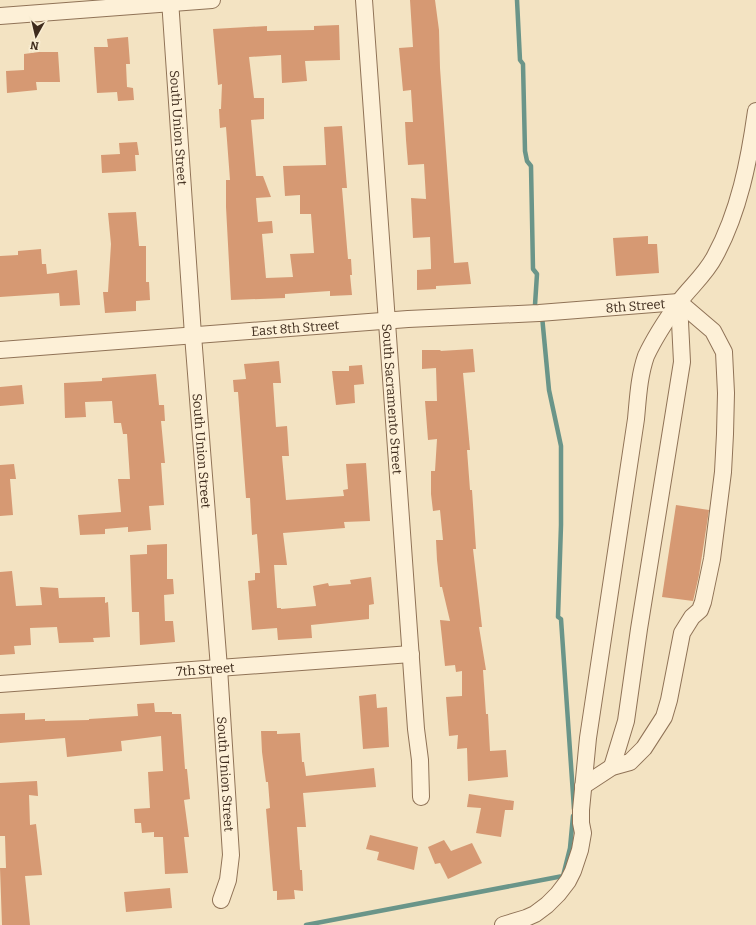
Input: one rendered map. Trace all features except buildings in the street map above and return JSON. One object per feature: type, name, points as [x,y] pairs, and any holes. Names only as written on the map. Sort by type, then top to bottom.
[{"type":"street","points":[[0,16],[212,0]]},
{"type":"street","name":"South Sacramento Street","points":[[364,0],[386,321],[420,760],[421,797]]},
{"type":"street","name":"South Union Street","points":[[170,2],[190,269],[193,336],[219,668],[231,855],[228,880],[221,900]]},
{"type":"street","points":[[503,925],[535,914],[547,905],[568,881],[573,871],[583,833],[580,823],[580,810],[589,730],[636,419],[639,389],[646,357],[679,302],[708,267],[728,230],[739,197],[746,168],[752,142],[756,111]]},
{"type":"street","points":[[612,767],[626,721],[681,369],[682,362],[679,302]]},
{"type":"street","points":[[583,786],[612,767],[630,762],[638,756],[664,717],[669,700],[682,633],[692,617],[700,610],[712,558],[723,472],[726,394],[724,352],[714,331],[679,302]]},
{"type":"street","name":"8th Street","points":[[591,308],[679,302]]},
{"type":"street","name":"East 8th Street","points":[[0,350],[386,321],[532,313],[591,308]]},
{"type":"street","name":"7th Street","points":[[0,684],[411,654]]},
{"type":"waterway","points":[[517,0],[520,60],[523,64],[525,151],[527,161],[531,166],[533,269],[537,274],[535,305],[538,309]]},
{"type":"waterway","points":[[542,316],[549,390],[561,446],[561,525],[558,617],[561,619],[574,809]]},
{"type":"waterway","points":[[306,925],[563,876],[570,848],[573,816]]}]
